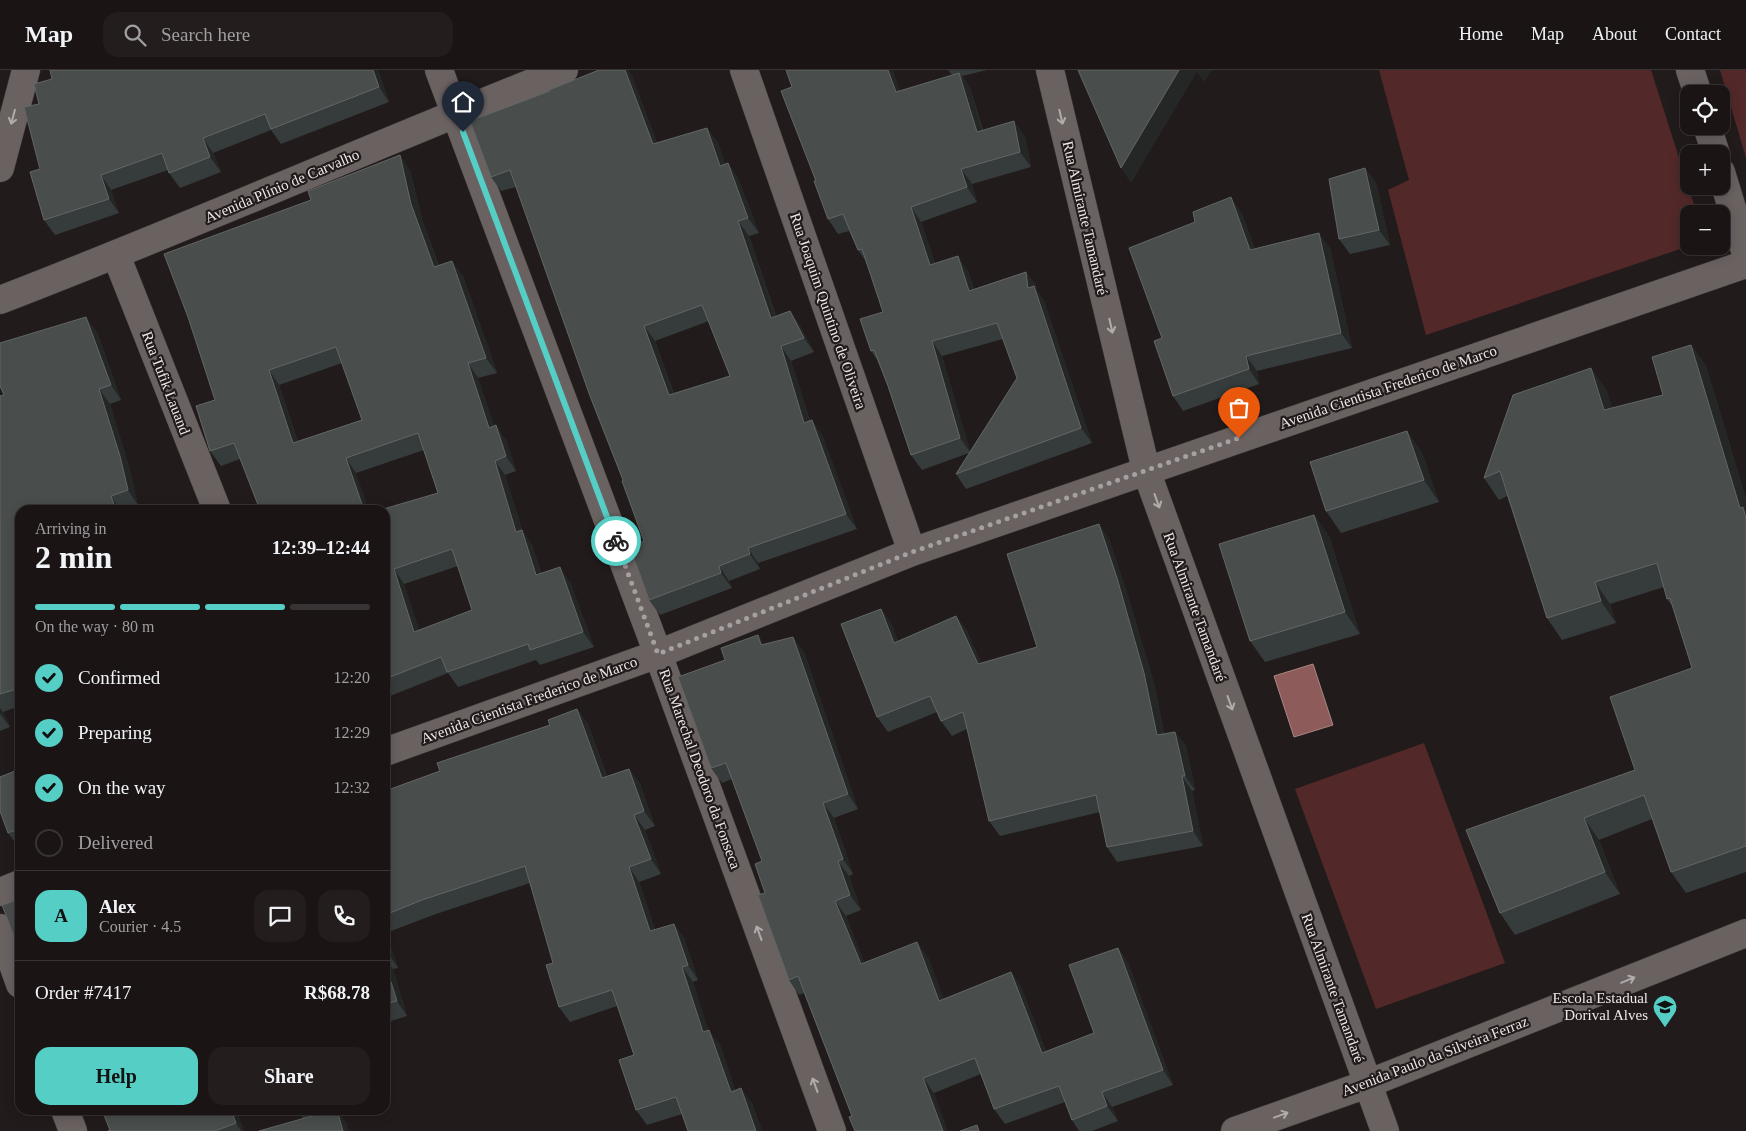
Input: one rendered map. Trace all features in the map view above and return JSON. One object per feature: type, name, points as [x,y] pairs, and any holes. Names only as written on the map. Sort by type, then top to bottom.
[{"type":"street","points":[[0,168],[26,70]]},
{"type":"street","name":"Rua Marechal Deodoro da Fonseca","points":[[439,70],[658,654],[832,1131]]},
{"type":"street","name":"Avenida Plínio de Carvalho","points":[[0,300],[116,255],[564,70]]},
{"type":"street","name":"Rua Joaquim Quintino de Oliveira","points":[[744,70],[912,552]]},
{"type":"street","name":"Rua Almirante Tamandaré","points":[[1050,70],[1146,470],[1385,1131]]},
{"type":"street","points":[[1690,70],[1695,85]]},
{"type":"street","points":[[1728,195],[1746,254]]},
{"type":"street","name":"Rua Tufik Lauand","points":[[116,255],[214,505]]},
{"type":"street","name":"Avenida Cientista Frederico de Marco","points":[[390,750],[658,654],[912,552],[1746,264]]},
{"type":"street","points":[[0,892],[15,886]]},
{"type":"street","points":[[0,928],[15,970]]},
{"type":"street","name":"Avenida Paulo da Silveira Ferraz","points":[[1235,1131],[1367,1084],[1746,933]]},
{"type":"street","points":[[67,1115],[73,1131]]},
{"type":"shaded area","points":[[1379,70],[1651,70],[1680,161],[1680,195],[1691,195],[1694,205],[1680,205],[1680,249],[1426,335],[1388,190],[1409,180]]},
{"type":"shaded area","points":[[1720,70],[1746,70],[1746,158],[1730,104],[1730,85],[1724,85]]},
{"type":"shaded area","points":[[1313,664],[1333,725],[1294,737],[1274,676]]},
{"type":"shaded area","points":[[1424,743],[1505,963],[1376,1009],[1295,789]]},
{"type":"building","points":[[50,70],[373,70],[379,87],[271,129],[265,114],[203,138],[210,157],[169,173],[162,153],[101,175],[109,199],[44,220],[30,172],[40,169],[24,107],[39,104],[34,84],[52,79]]},
{"type":"building","points":[[599,70],[625,70],[653,144],[707,128],[720,166],[728,163],[748,218],[738,221],[771,318],[790,311],[804,338],[781,346],[804,423],[812,420],[846,514],[748,548],[750,554],[719,566],[721,573],[649,600],[630,547],[644,541],[623,480],[590,396],[510,170],[491,177],[470,121]],"holes":[[[702,305],[730,376],[669,395],[644,326]]]},
{"type":"building","points":[[786,70],[888,70],[896,92],[959,73],[977,132],[1014,121],[1020,152],[961,169],[967,187],[911,207],[930,265],[958,256],[969,291],[1026,272],[1028,288],[1034,286],[1081,428],[956,474],[1017,378],[997,323],[932,341],[960,438],[911,455],[888,386],[874,350],[871,351],[860,319],[883,312],[862,249],[858,250],[843,214],[828,219],[814,181],[816,181],[781,91],[792,87]]},
{"type":"building","points":[[1078,70],[1179,70],[1121,168]]},
{"type":"building","points":[[400,155],[411,204],[434,267],[452,261],[486,358],[468,363],[489,428],[496,425],[506,456],[495,461],[516,532],[522,530],[536,575],[560,567],[583,632],[530,650],[528,644],[447,672],[441,657],[390,677],[390,507],[438,493],[418,433],[346,458],[362,505],[258,505],[234,443],[210,451],[196,406],[215,400],[188,317],[164,254],[311,200],[308,191]],"holes":[[[336,347],[362,420],[293,443],[269,370]],[[452,549],[472,610],[414,632],[394,569]]]},
{"type":"building","points":[[1365,168],[1379,230],[1339,239],[1329,179]]},
{"type":"building","points":[[1231,197],[1250,250],[1319,233],[1341,333],[1246,356],[1249,369],[1173,396],[1154,341],[1162,338],[1129,248],[1195,222],[1193,212]]},
{"type":"building","points":[[86,317],[111,385],[99,389],[120,456],[128,490],[111,496],[114,505],[15,505],[15,690],[0,694],[0,396],[4,395],[0,386],[0,343]]},
{"type":"building","points":[[1691,345],[1740,508],[1743,507],[1746,518],[1746,846],[1671,872],[1644,795],[1584,818],[1605,872],[1500,913],[1466,830],[1635,770],[1610,697],[1692,668],[1670,598],[1667,599],[1657,563],[1595,582],[1601,601],[1547,618],[1500,471],[1484,478],[1513,395],[1591,368],[1604,410],[1663,395],[1652,357]]},
{"type":"building","points":[[1407,431],[1424,480],[1326,511],[1310,462]]},
{"type":"building","points":[[1314,515],[1345,612],[1250,641],[1219,544]]},
{"type":"building","points":[[1099,524],[1117,578],[1144,673],[1157,735],[1175,732],[1185,776],[1182,776],[1193,831],[1107,847],[1096,795],[989,821],[963,712],[941,721],[930,696],[877,717],[841,624],[881,609],[894,643],[956,616],[978,664],[1037,647],[1007,554]]},
{"type":"building","points":[[758,635],[761,645],[793,637],[848,794],[823,803],[843,859],[838,861],[850,895],[835,901],[861,964],[917,942],[939,1001],[1011,972],[1042,1053],[1094,1033],[1069,965],[1118,948],[1163,1070],[1102,1092],[1107,1106],[1072,1120],[1059,1086],[994,1109],[975,1058],[923,1078],[943,1131],[855,1131],[849,1117],[852,1116],[798,976],[789,980],[758,895],[765,893],[755,864],[762,861],[726,763],[711,768],[678,677],[725,660],[721,648]]},
{"type":"building","points":[[577,709],[602,778],[629,769],[644,811],[634,815],[651,859],[629,867],[650,931],[674,924],[688,965],[682,967],[703,1032],[709,1030],[731,1092],[741,1088],[756,1131],[688,1131],[676,1097],[636,1110],[619,1060],[634,1055],[612,990],[559,1007],[546,965],[553,963],[525,866],[422,900],[390,913],[390,789],[440,771],[437,763],[550,725],[548,720]]},
{"type":"building","points":[[15,771],[15,830],[8,833],[0,811],[0,777]]},
{"type":"building","points":[[15,901],[15,939],[2,905]]},
{"type":"building","points":[[390,979],[397,1001],[390,1003]]},
{"type":"building","points":[[104,1115],[233,1115],[236,1123],[215,1131],[108,1131],[110,1130]]},
{"type":"building","points":[[315,1115],[338,1115],[343,1131],[259,1131]]},
{"type":"building","points":[[977,1125],[979,1131],[960,1131]]},
{"type":"way so far","points":[[616,541],[658,654],[912,552],[1239,438]]},
{"type":"place","name":"Escola Estadual Dorival Alves","points":[[1665,1028]]},
{"type":"route","points":[[463,132],[616,541]]}]
